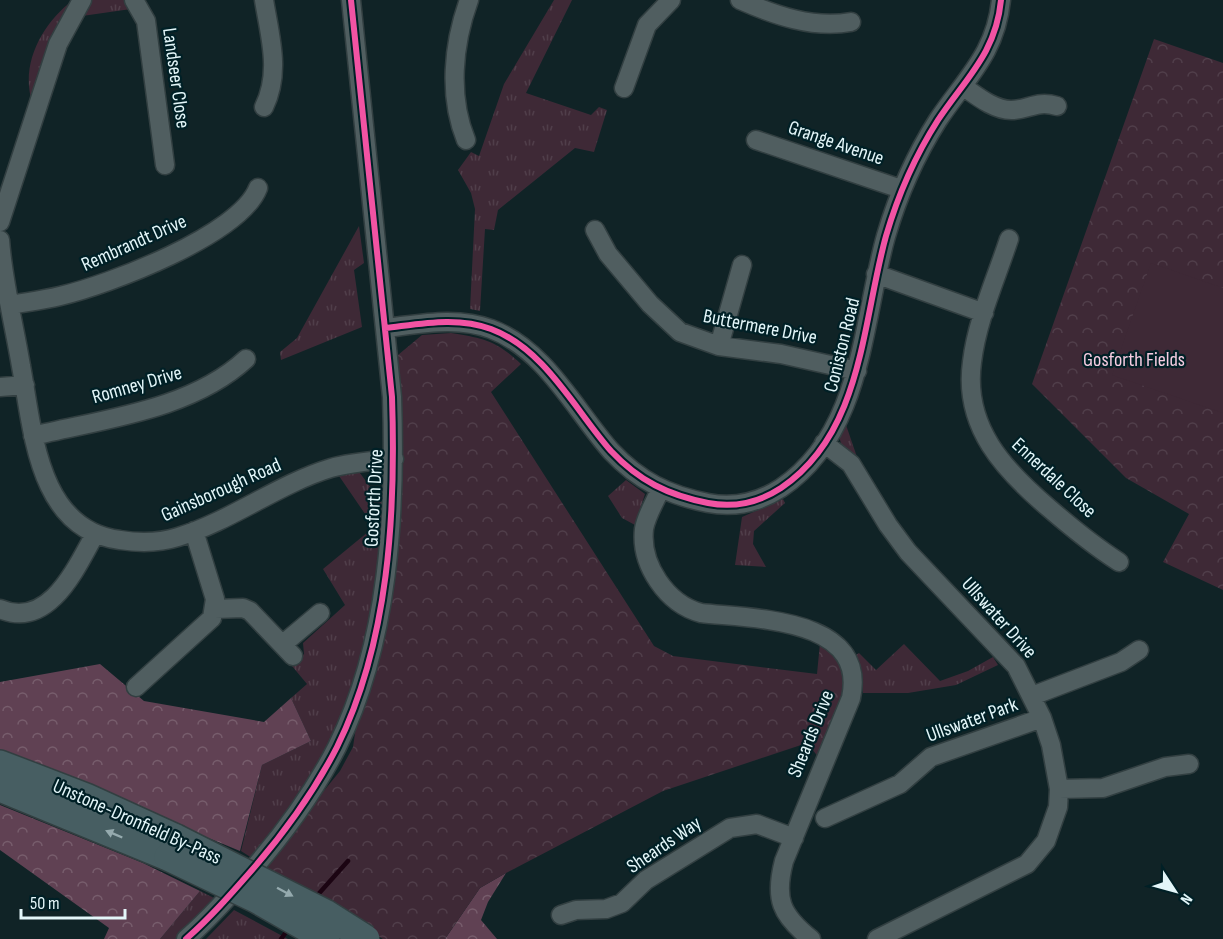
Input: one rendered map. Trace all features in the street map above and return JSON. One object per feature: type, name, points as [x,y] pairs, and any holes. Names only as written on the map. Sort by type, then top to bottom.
[{"type":"highway","name":"Unstone-Dronfield By-Pass","points":[[0,764],[86,797],[326,939]]},
{"type":"highway","name":"Unstone-Dronfield By-Pass","points":[[0,789],[172,848],[315,907],[366,939]]},
{"type":"street","points":[[0,222],[58,44],[82,0]]},
{"type":"street","name":"Landseer Close","points":[[134,0],[146,21],[165,165]]},
{"type":"street","points":[[264,0],[274,83],[264,107]]},
{"type":"street","name":"Gosforth Drive","points":[[186,939],[223,903],[273,846],[316,786],[338,746],[363,681],[378,621],[387,553],[394,459],[385,328],[351,0]]},
{"type":"street","points":[[466,140],[457,114],[455,84],[456,52],[469,0]]},
{"type":"street","points":[[624,88],[647,25],[671,0]]},
{"type":"street","points":[[740,0],[790,18],[816,24],[851,22]]},
{"type":"street","name":"Coniston Road","points":[[385,328],[445,321],[473,323],[506,336],[539,362],[633,473],[660,490],[716,505],[744,504],[760,499],[792,480],[824,443],[848,396],[857,371],[876,274],[901,189],[940,118],[988,50],[996,27],[1001,0]]},
{"type":"street","points":[[964,87],[1004,109],[1012,110],[1038,103],[1057,106]]},
{"type":"street","name":"Grange Avenue","points":[[756,140],[901,189]]},
{"type":"street","name":"Rembrandt Drive","points":[[10,305],[70,294],[152,264],[191,245],[224,225],[249,204],[258,188]]},
{"type":"street","name":"Buttermere Drive","points":[[595,230],[608,254],[664,320],[680,332],[719,346],[781,354],[857,371]]},
{"type":"street","name":"Ennerdale Close","points":[[1009,239],[975,345],[970,383],[971,401],[983,435],[1000,461],[1030,491],[1090,542],[1119,562]]},
{"type":"street","name":"Gainsborough Road","points":[[0,240],[33,436],[42,471],[52,492],[66,512],[79,525],[94,534],[113,540],[149,542],[179,537],[329,468],[364,461],[394,459]]},
{"type":"street","points":[[719,346],[742,265]]},
{"type":"street","points":[[876,274],[984,313]]},
{"type":"street","name":"Romney Drive","points":[[33,436],[182,397],[229,374],[246,359]]},
{"type":"street","points":[[0,387],[25,385]]},
{"type":"street","name":"Ullswater Drive","points":[[824,443],[851,464],[888,525],[908,552],[1006,653],[1032,696],[1042,718],[1051,744],[1059,789],[1053,824],[1037,855],[1013,872],[877,939]]},
{"type":"street","name":"Sheards Drive","points":[[660,490],[644,528],[644,541],[655,575],[670,596],[689,610],[701,613],[789,623],[807,628],[830,640],[848,661],[854,685],[851,698],[784,861],[778,894],[788,916],[811,939]]},
{"type":"street","points":[[136,687],[204,628],[215,609],[211,584],[194,531]]},
{"type":"street","points":[[0,609],[22,614],[47,604],[67,581],[94,534]]},
{"type":"street","points":[[215,609],[243,608],[250,611],[288,650],[320,613]]},
{"type":"street","points":[[1032,696],[1120,662],[1139,650]]},
{"type":"street","name":"Ullswater Park","points":[[825,818],[900,784],[931,757],[1042,718]]},
{"type":"street","points":[[1059,789],[1102,788],[1165,767],[1189,764]]},
{"type":"street","name":"Sheards Way","points":[[561,915],[576,910],[606,909],[622,903],[646,880],[730,828],[757,824],[794,838]]},
{"type":"green space","points":[[73,0],[32,102],[29,73],[37,45],[52,20]]},
{"type":"green space","points":[[92,0],[133,0],[131,9],[82,16]]},
{"type":"green space","points":[[554,0],[572,0],[526,93],[591,115],[599,107],[607,110],[594,152],[575,148],[498,210],[494,230],[485,229],[480,311],[470,309],[475,209],[471,193],[458,170],[471,152],[479,156],[504,84]]},
{"type":"green space","name":"Gosforth Fields","points":[[1154,39],[1223,63],[1223,590],[1163,562],[1189,514],[1126,478],[1032,384]]},
{"type":"green space","points":[[359,226],[364,263],[354,270],[362,327],[281,360],[280,352],[297,338]]},
{"type":"green space","points":[[1151,263],[1223,288],[1223,413],[1112,375]]},
{"type":"green space","points":[[451,333],[497,345],[521,364],[491,392],[654,646],[673,656],[817,674],[820,643],[836,653],[843,664],[844,691],[841,706],[820,759],[807,743],[663,791],[480,888],[445,939],[383,939],[261,868],[340,771],[353,747],[401,421],[398,355],[422,335]]},
{"type":"green space","points":[[845,422],[857,457],[843,450],[838,433]]},
{"type":"green space","points":[[357,469],[382,503],[376,586],[363,653],[341,720],[315,774],[252,858],[241,851],[262,765],[311,741],[291,698],[307,684],[292,666],[304,654],[303,643],[345,605],[323,569],[374,527],[337,473]]},
{"type":"green space","points":[[626,480],[645,494],[635,525],[622,518],[608,496]]},
{"type":"green space","points":[[783,499],[785,503],[754,531],[753,544],[766,567],[735,565],[742,517]]},
{"type":"green space","points":[[904,644],[940,681],[968,671],[993,657],[998,665],[956,685],[908,693],[863,693],[862,671],[856,655],[859,653],[876,670]]},
{"type":"green space","points":[[100,664],[144,701],[264,722],[291,698],[311,741],[262,765],[240,851],[0,752],[0,682]]},
{"type":"green space","points":[[0,805],[143,863],[200,891],[160,939],[104,939],[109,928],[0,850]]},
{"type":"green space","points":[[506,873],[488,902],[481,920],[497,939],[445,939],[480,888]]},
{"type":"green space","points":[[200,891],[216,899],[176,939],[160,939]]},
{"type":"green space","points":[[234,910],[288,939],[206,939]]},
{"type":"waterway","points":[[314,899],[348,861]]},
{"type":"waterway","points":[[281,939],[289,928]]},
{"type":"cycle path","points":[[186,939],[220,906],[264,856],[319,780],[337,747],[354,707],[368,664],[386,576],[392,486],[392,397],[351,0]]},
{"type":"cycle path","points":[[385,328],[452,322],[491,329],[510,338],[543,366],[611,451],[643,479],[680,496],[708,503],[727,505],[746,503],[772,493],[808,465],[829,438],[844,407],[855,374],[886,236],[896,206],[915,162],[938,120],[986,50],[998,19],[1001,0]]}]
